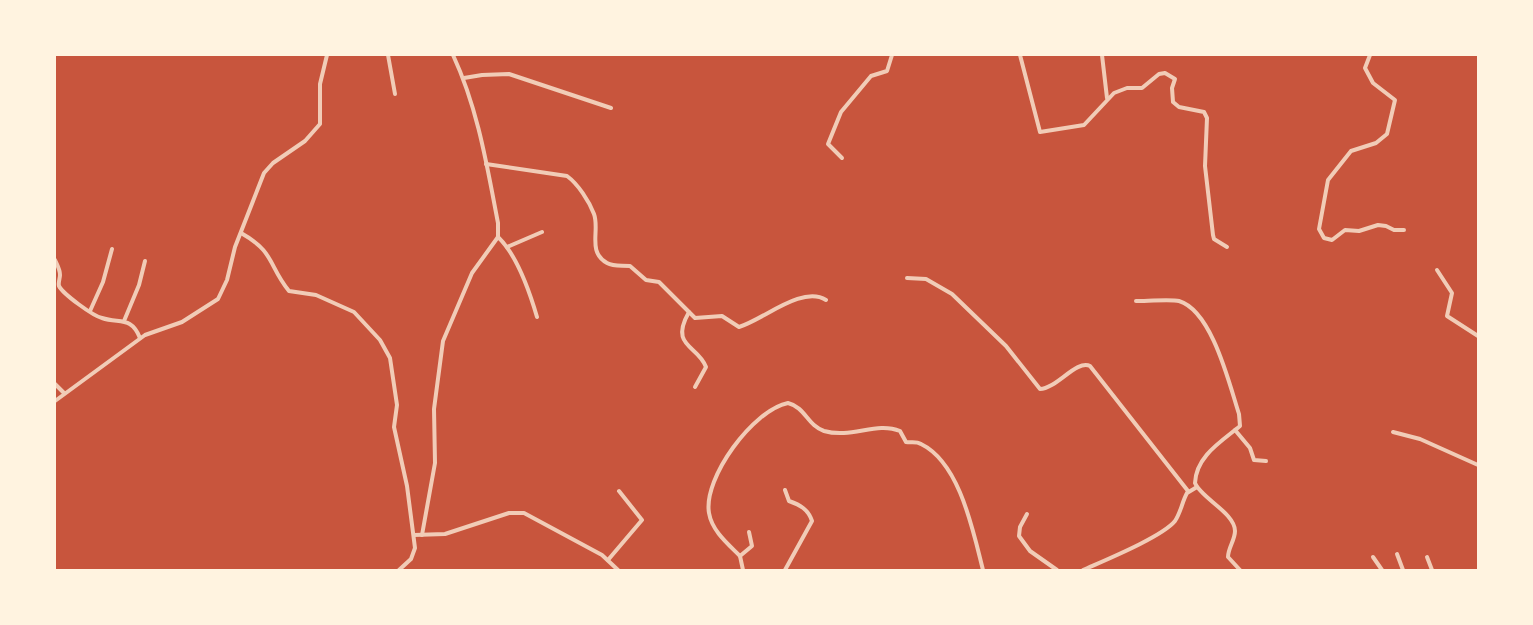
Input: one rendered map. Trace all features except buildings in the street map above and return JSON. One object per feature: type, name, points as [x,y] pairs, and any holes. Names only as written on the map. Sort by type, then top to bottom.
[{"type":"street","points":[[55,401],[140,338],[182,322],[218,299],[227,280],[241,233],[264,173],[273,163],[305,141],[320,124],[320,84],[327,55]]},
{"type":"street","points":[[388,55],[395,94]]},
{"type":"street","points":[[422,534],[435,463],[434,409],[443,342],[472,274],[498,237],[498,223],[478,122],[464,78],[453,55]]},
{"type":"street","points":[[842,158],[828,144],[836,120],[868,80],[887,71],[892,55]]},
{"type":"street","points":[[1020,55],[1040,132],[1084,124],[1107,98],[1122,89],[1146,86],[1163,73],[1175,79],[1172,99],[1175,104],[1206,115],[1205,166],[1213,235],[1214,239],[1227,247]]},
{"type":"street","points":[[1102,55],[1107,98]]},
{"type":"street","points":[[1370,55],[1365,68],[1373,83],[1395,100],[1390,124],[1381,140],[1351,151],[1328,180],[1319,229],[1324,238],[1332,240],[1345,230],[1359,231],[1378,225],[1394,230],[1404,230]]},
{"type":"street","points":[[464,78],[509,74],[611,108]]},
{"type":"street","points":[[486,164],[567,176],[582,194],[594,215],[594,244],[604,261],[615,266],[630,266],[646,280],[660,282],[695,318],[722,316],[739,327],[797,299],[812,296],[826,300]]},
{"type":"street","points":[[507,247],[542,232]]},
{"type":"street","points":[[241,233],[266,251],[289,292],[316,295],[354,312],[370,327],[386,348],[392,365],[392,382],[396,392],[397,405],[394,427],[407,486],[416,548],[414,555],[399,570]]},
{"type":"street","points":[[498,237],[507,247],[530,293],[537,317]]},
{"type":"street","points":[[90,312],[103,282],[112,249]]},
{"type":"street","points":[[55,260],[60,272],[60,287],[90,312],[102,318],[124,322],[136,328],[140,338]]},
{"type":"street","points":[[124,322],[139,285],[145,261]]},
{"type":"street","points":[[1437,270],[1452,293],[1447,316],[1478,336]]},
{"type":"street","points":[[907,278],[926,279],[952,294],[1006,346],[1040,389],[1052,385],[1081,365],[1086,364],[1090,366],[1188,491]]},
{"type":"street","points":[[1136,301],[1180,301],[1203,320],[1239,414],[1240,426],[1206,455],[1195,479],[1197,487],[1215,503],[1234,526],[1235,532],[1228,555],[1240,570]]},
{"type":"street","points":[[689,312],[683,325],[684,340],[706,367],[695,387]]},
{"type":"street","points":[[55,384],[64,393]]},
{"type":"street","points":[[743,570],[740,556],[718,534],[711,520],[709,505],[715,481],[724,458],[738,442],[765,415],[788,403],[799,407],[822,430],[850,434],[888,426],[900,430],[906,442],[923,444],[948,468],[959,489],[984,570]]},
{"type":"street","points":[[1235,430],[1250,448],[1254,460],[1266,462]]},
{"type":"street","points":[[1393,432],[1420,439],[1478,464]]},
{"type":"street","points":[[1083,570],[1132,547],[1172,523],[1181,510],[1188,491],[1197,487]]},
{"type":"street","points":[[785,490],[789,500],[802,506],[810,514],[812,520],[786,570]]},
{"type":"street","points":[[608,560],[642,520],[619,491]]},
{"type":"street","points":[[414,535],[460,531],[510,513],[519,512],[589,547],[608,560],[618,570]]},
{"type":"street","points":[[1027,514],[1020,527],[1019,536],[1030,551],[1058,570]]},
{"type":"street","points":[[740,556],[752,546],[750,532]]},
{"type":"street","points":[[1398,554],[1403,570]]},
{"type":"street","points":[[1373,557],[1382,570]]},
{"type":"street","points":[[1427,557],[1432,570]]}]
